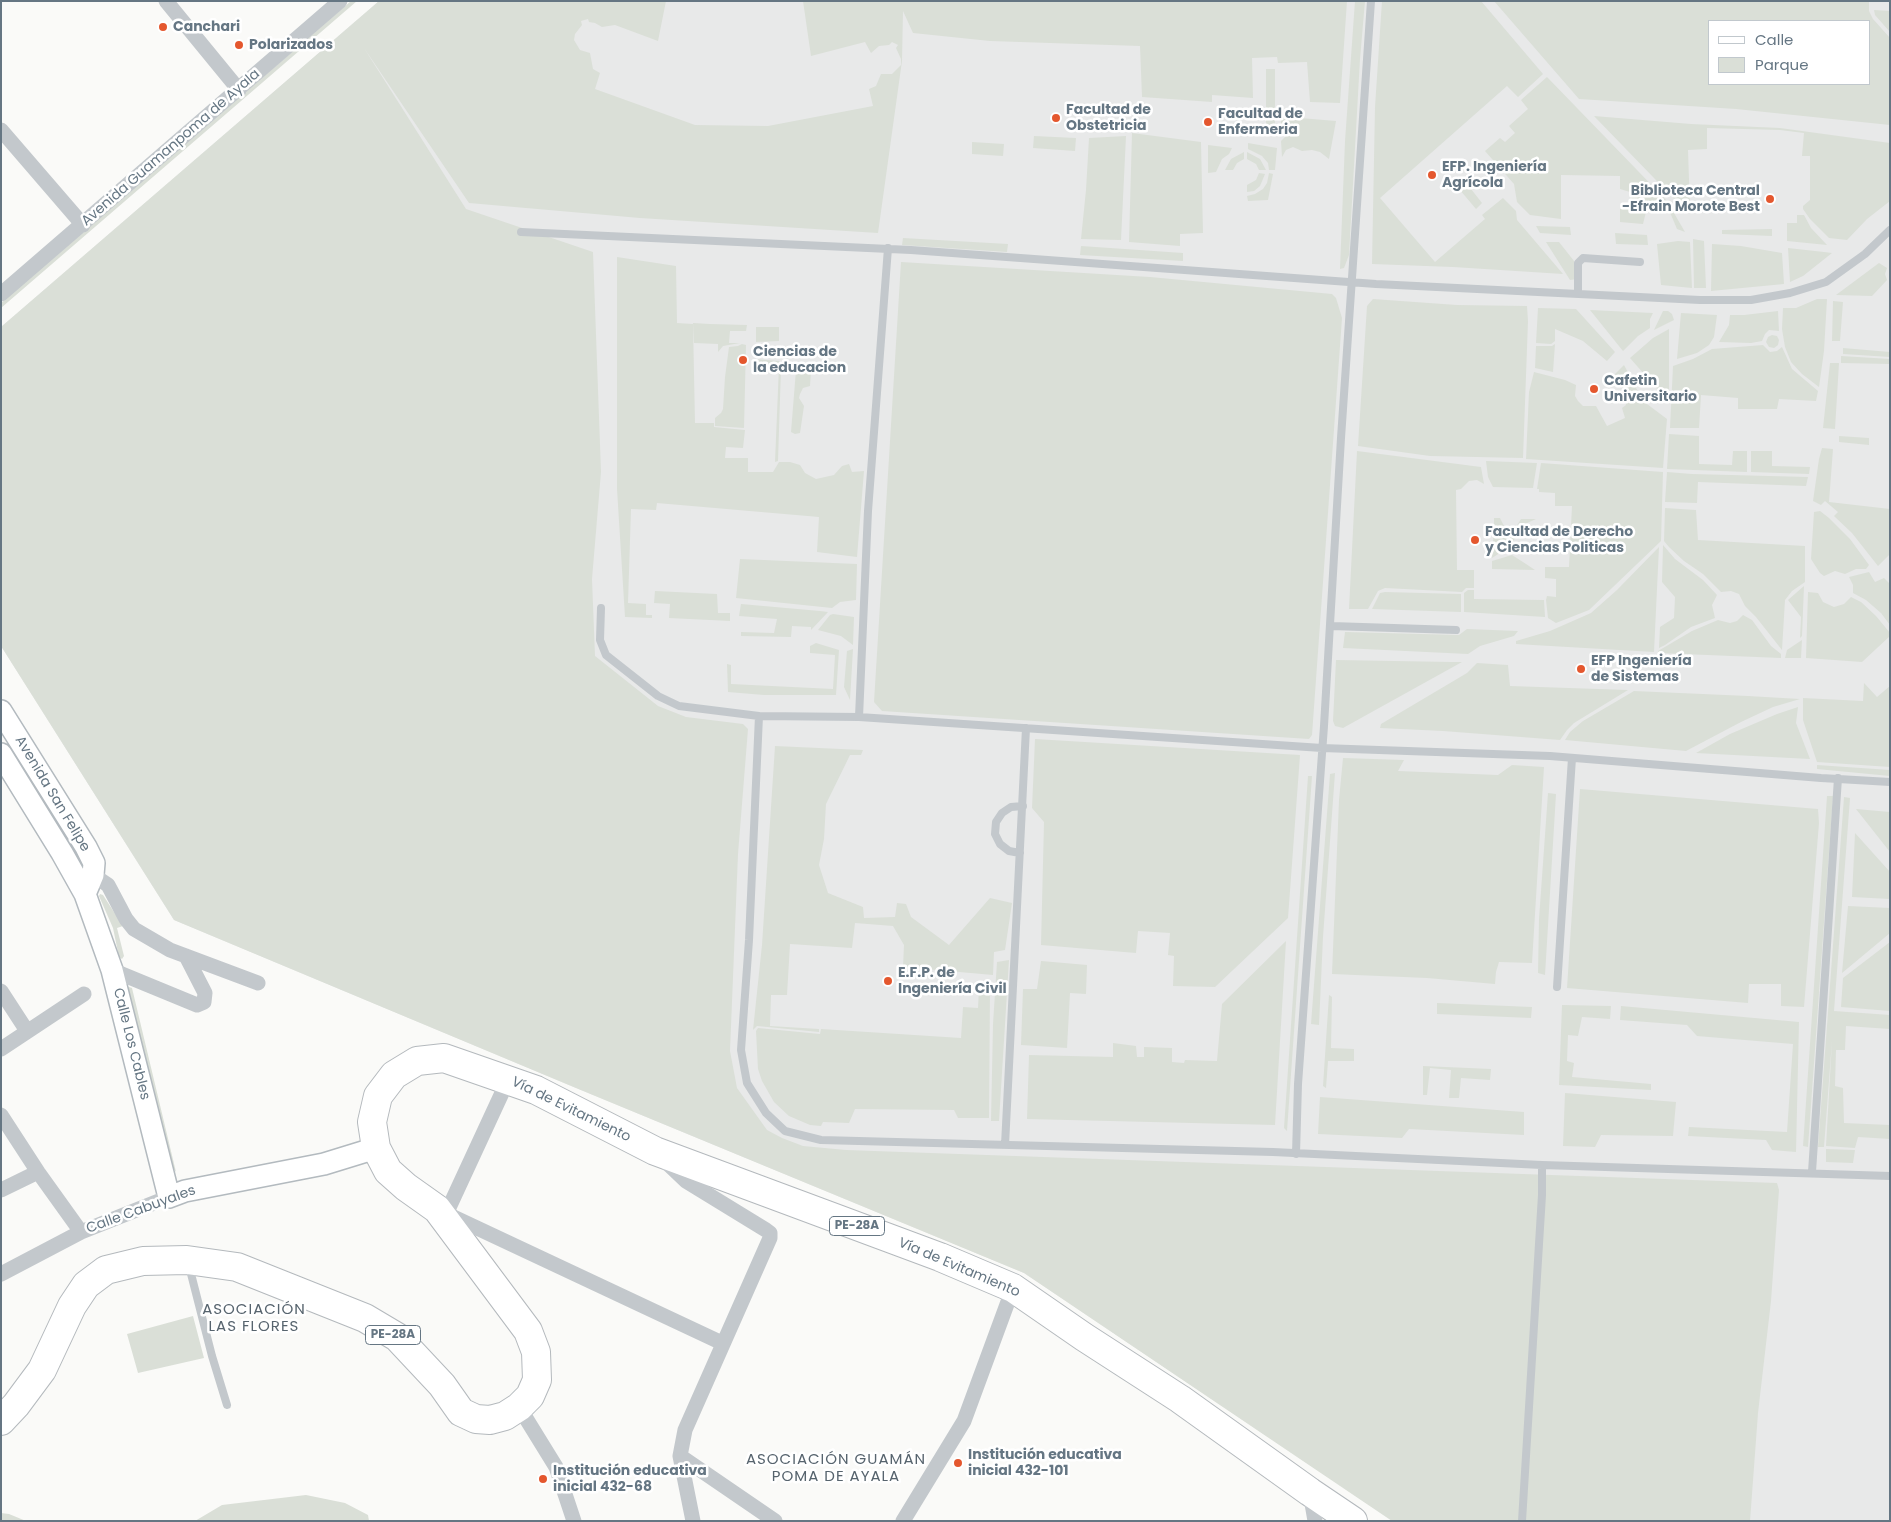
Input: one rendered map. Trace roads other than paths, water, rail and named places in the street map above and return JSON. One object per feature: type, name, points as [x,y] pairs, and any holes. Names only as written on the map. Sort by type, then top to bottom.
[{"type":"highway","name":"Vía de Evitamiento","points":[[1,1421],[16,1405],[42,1370],[72,1306],[86,1285],[106,1270],[143,1261],[187,1260],[237,1268],[365,1318],[396,1337],[417,1356],[442,1385],[461,1412],[476,1419],[490,1420],[505,1416],[519,1407],[530,1396],[537,1380],[536,1352],[528,1331],[441,1211],[406,1187],[388,1171],[376,1148],[372,1122],[378,1096],[394,1075],[417,1061],[444,1058],[536,1090],[655,1151],[931,1254],[1013,1288],[1084,1337],[1180,1399],[1353,1521]]},
{"type":"street","points":[[166,1],[239,90]]},
{"type":"street","name":"Avenida Guamanpoma de Ayala","points":[[1,294],[239,90],[331,4]]},
{"type":"street","points":[[1,130],[83,225]]},
{"type":"street","name":"Avenida San Felipe","points":[[1,711],[86,847],[94,863],[93,875]]},
{"type":"street","name":"Avenida San Felipe","points":[[1,754],[85,894]]},
{"type":"street","points":[[85,894],[93,875],[108,885],[134,930],[170,950],[258,983]]},
{"type":"street","name":"Calle Los Cables","points":[[85,894],[112,970],[169,1197]]},
{"type":"street","points":[[112,970],[197,1005],[204,1002],[205,993],[186,956]]},
{"type":"street","points":[[1,991],[27,1031]]},
{"type":"street","points":[[1,1048],[84,994]]},
{"type":"street","points":[[508,1080],[441,1211],[722,1343]]},
{"type":"street","points":[[1,1116],[81,1232]]},
{"type":"street","name":"Calle Cabuyales","points":[[1,1274],[81,1232],[185,1191],[324,1164],[376,1148]]},
{"type":"street","points":[[655,1151],[686,1181],[770,1233],[770,1238],[685,1430],[680,1456],[692,1521]]},
{"type":"street","points":[[1,1190],[38,1172]]},
{"type":"street","points":[[903,1521],[964,1421],[1013,1288]]},
{"type":"street","points":[[519,1407],[556,1467],[574,1521]]},
{"type":"street","points":[[680,1456],[775,1521]]},
{"type":"street","points":[[1310,1492],[1314,1521]]},
{"type":"lane","points":[[1296,1154],[1298,1084],[1331,626],[1352,282],[1372,1]]},
{"type":"lane","points":[[521,232],[888,248],[1352,282],[1700,300],[1751,300],[1790,293],[1826,282],[1865,254],[1890,230]]},
{"type":"lane","points":[[858,717],[868,511],[888,248]]},
{"type":"lane","points":[[1578,293],[1578,263],[1583,258],[1640,262]]},
{"type":"lane","points":[[601,608],[600,640],[606,655],[658,696],[679,706],[759,716],[858,717],[1322,748],[1572,758],[1890,782]]},
{"type":"lane","points":[[1331,626],[1456,630]]},
{"type":"lane","points":[[759,716],[750,930],[741,1050],[747,1083],[754,1096],[773,1121],[786,1131],[821,1140],[1296,1154],[1542,1165],[1812,1172],[1890,1176]]},
{"type":"lane","points":[[1005,1145],[1026,728]]},
{"type":"lane","points":[[1557,987],[1572,758]]},
{"type":"lane","points":[[1812,1172],[1838,778]]},
{"type":"lane","points":[[1020,853],[1009,851],[1000,844],[995,834],[996,822],[1002,813],[1011,807],[1023,806]]},
{"type":"lane","points":[[1522,1521],[1542,1195],[1542,1165]]},
{"type":"lane","points":[[187,1260],[227,1405]]},
{"type":"place","name":"Canchari","points":[[163,27]]},
{"type":"place","name":"Polarizados","points":[[239,45]]},
{"type":"place","name":"Facultad de Obstetricia","points":[[1056,118]]},
{"type":"place","name":"Facultad de Enfermeria","points":[[1208,122]]},
{"type":"place","name":"EFP. Ingeniería Agrícola","points":[[1432,175]]},
{"type":"place","name":"Biblioteca Central -Efrain Morote Best","points":[[1770,199]]},
{"type":"place","name":"Ciencias de la educacion","points":[[743,360]]},
{"type":"place","name":"Cafetin Universitario","points":[[1594,389]]},
{"type":"place","name":"Facultad de Derecho y Ciencias Politicas","points":[[1475,540]]},
{"type":"place","name":"EFP Ingeniería de Sistemas","points":[[1581,669]]},
{"type":"place","name":"E.F.P. de Ingeniería Civil","points":[[888,981]]},
{"type":"place","name":"Institución educativa inicial 432-101","points":[[958,1463]]},
{"type":"place","name":"Institución educativa inicial 432-68","points":[[543,1479]]},
{"type":"district","name":"ASOCIACIÓN LAS FLORES","points":[[254,1318]]},
{"type":"district","name":"ASOCIACIÓN GUAMÁN POMA DE AYALA","points":[[836,1468]]}]
